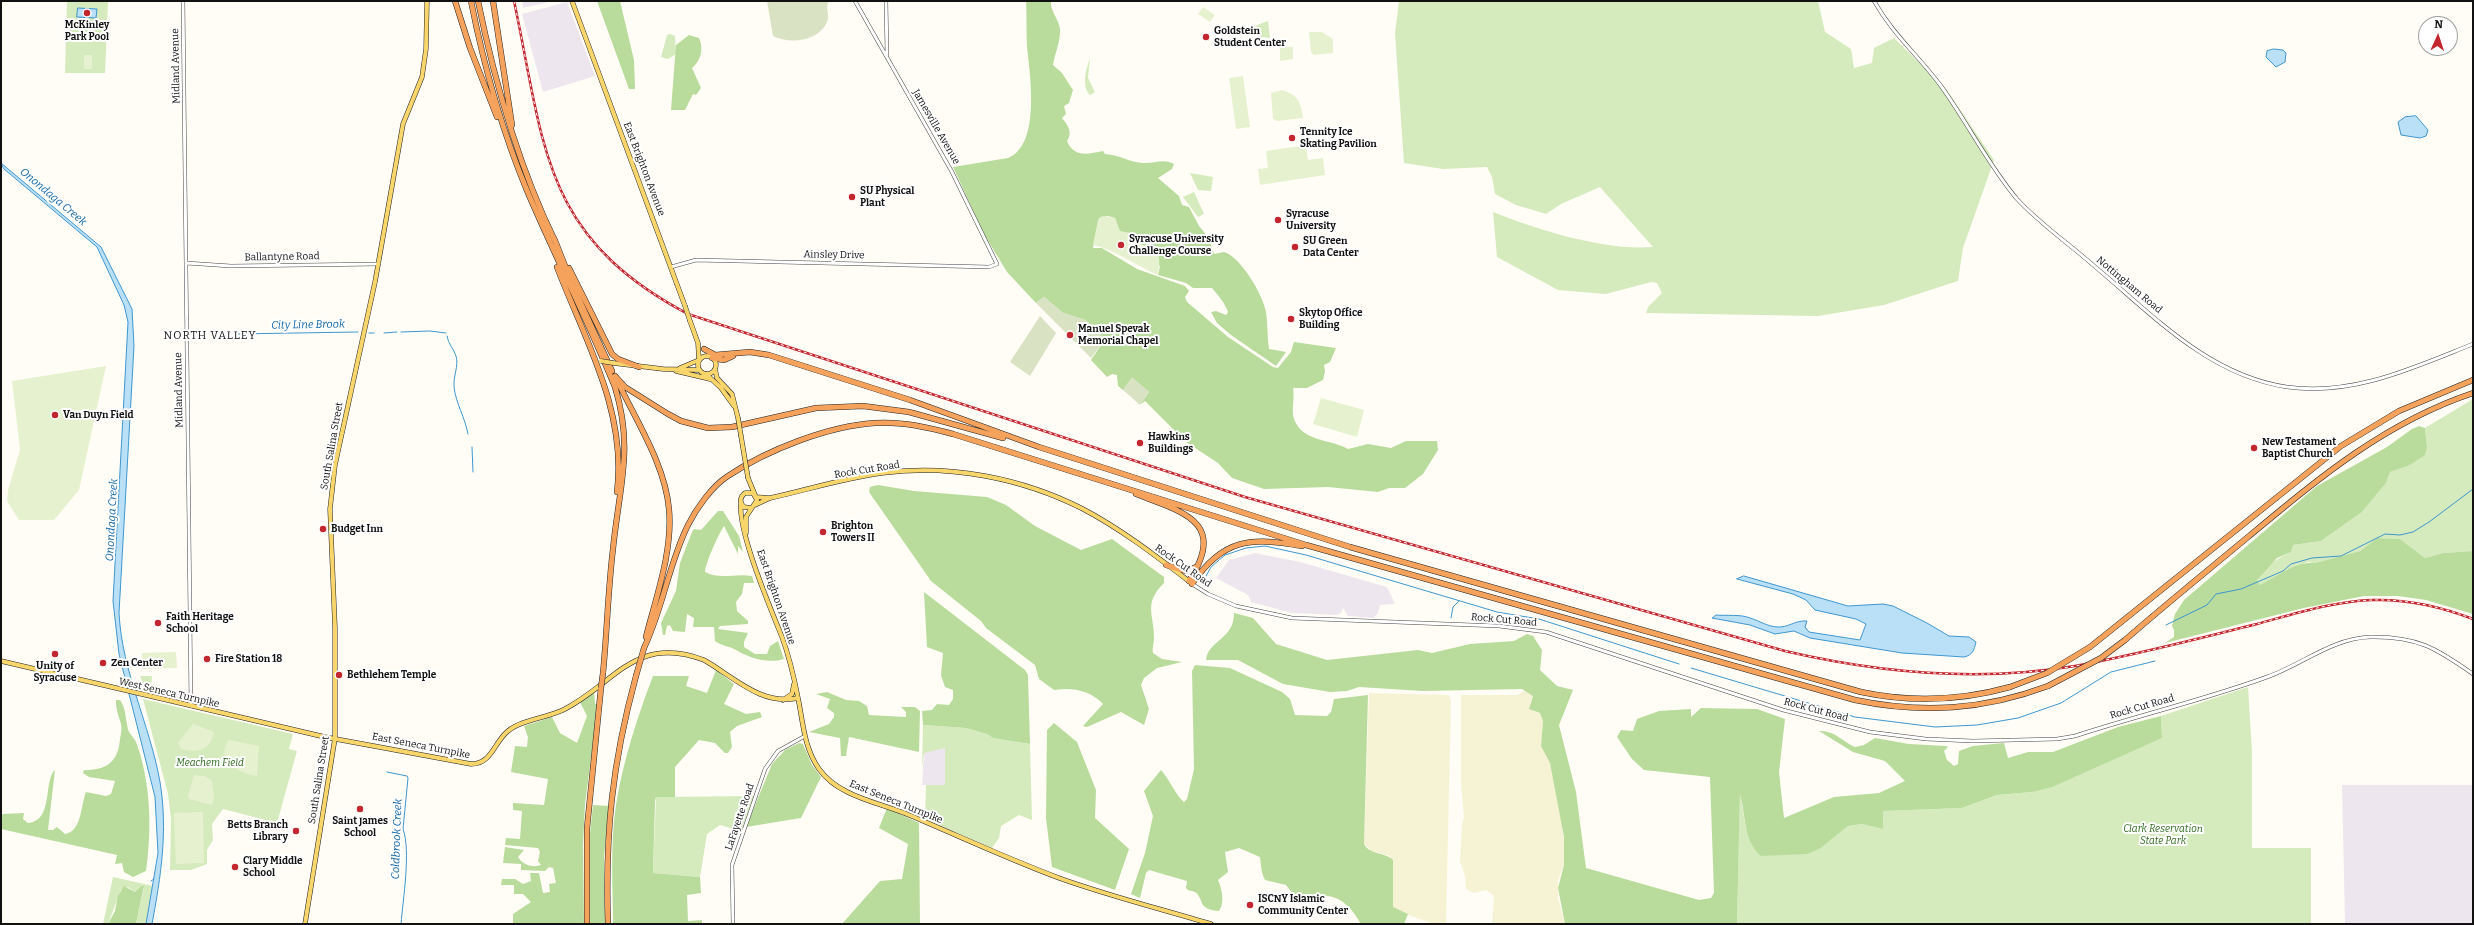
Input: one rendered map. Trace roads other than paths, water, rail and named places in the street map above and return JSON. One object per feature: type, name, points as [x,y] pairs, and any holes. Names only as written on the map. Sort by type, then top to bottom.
[{"type":"highway","points":[[455,1],[470,48],[542,223],[615,387],[624,418],[626,458],[615,529],[609,587],[599,723],[587,828],[587,924]]},
{"type":"highway","points":[[471,1],[487,74],[507,136]]},
{"type":"highway","points":[[478,1],[495,76],[514,141],[573,286],[657,466],[668,500],[668,540],[644,648],[619,743],[611,794],[607,861],[608,924]]},
{"type":"highway","points":[[493,1],[514,141]]},
{"type":"highway","points":[[542,223],[545,238],[598,360],[612,411],[619,448],[618,484],[609,564],[609,587]]},
{"type":"highway","points":[[554,238],[612,354],[618,359],[639,367]]},
{"type":"highway","points":[[704,350],[715,355],[757,352],[775,357],[910,400],[1039,447],[1350,547],[1861,692],[1902,699],[1929,700],[1965,698],[2010,687],[2046,673],[2090,647],[2341,446],[2398,411],[2473,380]]},
{"type":"highway","points":[[711,358],[724,360],[737,354]]},
{"type":"highway","points":[[615,376],[625,387],[668,414],[681,421],[708,428],[732,427],[816,408],[863,406],[909,412],[1039,447]]},
{"type":"highway","points":[[644,648],[655,625],[688,525],[707,497],[727,476],[797,442],[831,431],[862,425],[892,423],[917,426],[980,442],[1350,558],[1855,700],[1908,709],[1950,709],[1979,706],[2011,699],[2048,686],[2095,661],[2125,640],[2338,464],[2408,420],[2473,393]]},
{"type":"highway","points":[[1088,476],[1191,517],[1198,525],[1204,537],[1204,549],[1200,563],[1191,583]]},
{"type":"highway","points":[[1191,583],[1202,569],[1220,553],[1231,546],[1249,541],[1280,542],[1350,558]]},
{"type":"highway","points":[[1166,565],[1191,571],[1200,563]]},
{"type":"main road","name":"South Salina Street","points":[[305,924],[335,738],[331,497],[339,440],[379,264],[403,124],[420,82],[425,62],[426,1]]},
{"type":"main road","name":"East Brighton Avenue","points":[[572,1],[690,320],[698,343],[699,360]]},
{"type":"main road","name":"East Brighton Avenue","points":[[698,343],[711,358]]},
{"type":"main road","points":[[678,369],[699,360],[711,358],[715,363],[717,378],[732,394],[746,460],[748,480],[755,496],[755,505],[751,508],[746,517],[746,535]]},
{"type":"main road","points":[[598,360],[639,367],[700,370],[714,381],[734,406]]},
{"type":"main road","points":[[699,360],[700,370]]},
{"type":"main road","points":[[672,369],[714,381]]},
{"type":"main road","points":[[705,373],[711,373],[715,369]]},
{"type":"main road","name":"Rock Cut Road","points":[[755,505],[770,498],[856,478],[890,472],[952,472],[995,478],[1034,488],[1083,509],[1110,524],[1191,583]]},
{"type":"main road","points":[[748,480],[745,493],[741,497],[741,502],[744,507],[751,508]]},
{"type":"main road","points":[[745,493],[750,492],[755,496]]},
{"type":"main road","name":"Rock Cut Road","points":[[755,496],[770,498]]},
{"type":"main road","name":"East Brighton Avenue","points":[[741,502],[740,518],[785,645],[798,698]]},
{"type":"main road","name":"East Seneca Turnpike","points":[[335,738],[478,764],[485,760],[503,736],[513,728],[565,709],[619,669],[635,660],[655,655],[694,656],[721,670],[755,693],[764,697],[783,700],[798,698],[805,736],[810,753],[819,769],[842,790],[910,815],[1060,878],[1211,924]]},
{"type":"main road","name":"West Seneca Turnpike","points":[[1,661],[335,738]]},
{"type":"main road","points":[[783,700],[792,694],[795,682]]},
{"type":"street","name":"Midland Avenue","points":[[183,1],[191,706]]},
{"type":"street","name":"Jamesville Avenue","points":[[855,1],[969,204],[996,264]]},
{"type":"street","points":[[886,1],[887,56]]},
{"type":"street","name":"Nottingham Road","points":[[1874,1],[1898,37],[1940,86],[2018,200],[2183,341],[2210,360],[2244,376],[2270,384],[2296,388],[2332,388],[2371,382],[2473,344]]},
{"type":"street","name":"Ainsley Drive","points":[[671,267],[696,260],[963,267],[989,267],[996,264]]},
{"type":"street","name":"Ballantyne Road","points":[[186,263],[231,266],[379,264]]},
{"type":"street","name":"Rock Cut Road","points":[[1191,583],[1208,594],[1236,606],[1286,617],[1499,626],[1546,632],[1819,720],[1870,732],[1926,739],[1973,741],[2067,738],[2275,674],[2344,641],[2371,637],[2399,638],[2428,645],[2473,674]]},
{"type":"street","name":"LaFayette Road","points":[[733,924],[732,865],[765,769],[778,751],[805,736]]},
{"type":"water","name":"McKinley Park Pool","points":[[78,8],[97,9],[96,18],[77,17]]},
{"type":"water","points":[[2274,49],[2283,50],[2286,53],[2285,62],[2276,67],[2266,57],[2267,51]]},
{"type":"water","points":[[2416,116],[2428,130],[2426,136],[2420,138],[2401,135],[2398,122],[2405,117]]},
{"type":"water","points":[[1,163],[101,247],[132,309],[134,346],[119,613],[125,656],[150,740],[160,782],[162,800],[163,835],[161,871],[152,924],[146,924],[158,853],[155,797],[119,654],[113,601],[128,322],[124,305],[97,247],[4,169]]},
{"type":"water","points":[[1744,576],[1848,606],[1883,604],[1893,606],[1949,636],[1969,637],[1976,642],[1975,647],[1973,652],[1964,657],[1902,653],[1810,638],[1794,631],[1775,634],[1750,625],[1712,618],[1716,615],[1742,616],[1777,627],[1807,621],[1805,627],[1809,632],[1860,640],[1866,624],[1856,619],[1815,610],[1806,600],[1793,594],[1737,579]]},
{"type":"waterway","name":"City Line Brook","points":[[401,332],[430,331],[446,333]]},
{"type":"waterway","name":"City Line Brook","points":[[234,334],[358,332]]},
{"type":"waterway","name":"City Line Brook","points":[[384,333],[397,332]]},
{"type":"waterway","name":"City Line Brook","points":[[369,333],[374,333]]},
{"type":"waterway","name":"City Line Brook","points":[[447,336],[457,360],[454,387],[468,434]]},
{"type":"waterway","name":"City Line Brook","points":[[472,447],[473,472]]},
{"type":"waterway","points":[[2166,625],[2207,605],[2216,594],[2241,589],[2283,571],[2291,564],[2312,558],[2341,556],[2385,534],[2400,535],[2413,532],[2473,489]]},
{"type":"waterway","points":[[1205,578],[1211,567],[1225,555],[1246,548],[1265,546],[1306,555],[1497,612],[1539,619],[1679,664]]},
{"type":"waterway","points":[[1451,618],[1453,607],[1459,601]]},
{"type":"waterway","points":[[1691,668],[1855,717],[1935,727],[1977,725],[2018,718],[2061,703],[2111,672],[2155,661]]},
{"type":"waterway","name":"Coldbrook Creek","points":[[387,772],[407,776],[408,778],[403,829],[406,862],[401,924]]},
{"type":"railway","points":[[514,1],[544,143],[558,183],[577,219],[603,253],[640,284],[688,314],[1245,497],[1785,651],[1821,659],[1893,670],[1929,673],[2002,674],[2075,666],[2121,657],[2314,609],[2358,601],[2386,600],[2411,602],[2437,607],[2473,619]]},
{"type":"place","name":"McKinley Park Pool","points":[[87,13]]},
{"type":"place","name":"Goldstein Student Center","points":[[1206,37]]},
{"type":"place","name":"Tennity Ice Skating Pavilion","points":[[1292,138]]},
{"type":"place","name":"SU Physical Plant","points":[[852,197]]},
{"type":"place","name":"Syracuse University","points":[[1278,220]]},
{"type":"place","name":"Syracuse University Challenge Course","points":[[1121,245]]},
{"type":"place","name":"SU Green Data Center","points":[[1295,247]]},
{"type":"place","name":"Skytop Office Building","points":[[1291,319]]},
{"type":"place","name":"Manuel Spevak Memorial Chapel","points":[[1070,335]]},
{"type":"place","name":"Van Duyn Field","points":[[55,415]]},
{"type":"place","name":"Hawkins Buildings","points":[[1140,443]]},
{"type":"place","name":"New Testament Baptist Church","points":[[2254,448]]},
{"type":"place","name":"Budget Inn","points":[[323,529]]},
{"type":"place","name":"Brighton Towers II","points":[[823,532]]},
{"type":"place","name":"Faith Heritage School","points":[[158,623]]},
{"type":"place","name":"Unity of Syracuse","points":[[55,654]]},
{"type":"place","name":"Fire Station 18","points":[[207,659]]},
{"type":"place","name":"Zen Center","points":[[103,663]]},
{"type":"place","name":"Bethlehem Temple","points":[[339,675]]},
{"type":"place","name":"Saint James School","points":[[360,809]]},
{"type":"place","name":"Betts Branch Library","points":[[296,831]]},
{"type":"place","name":"Clary Middle School","points":[[235,867]]},
{"type":"place","name":"ISCNY Islamic Community Center","points":[[1250,905]]},
{"type":"district","name":"NORTH VALLEY","points":[[210,336]]},
{"type":"water label","name":"Onondaga Creek","points":[[53,197]]},
{"type":"water label","name":"Onondaga Creek","points":[[112,520]]},
{"type":"park label","name":"Meachem Field","points":[[210,763]]},
{"type":"park label","name":"Clark Reservation State Park","points":[[2163,834]]}]
